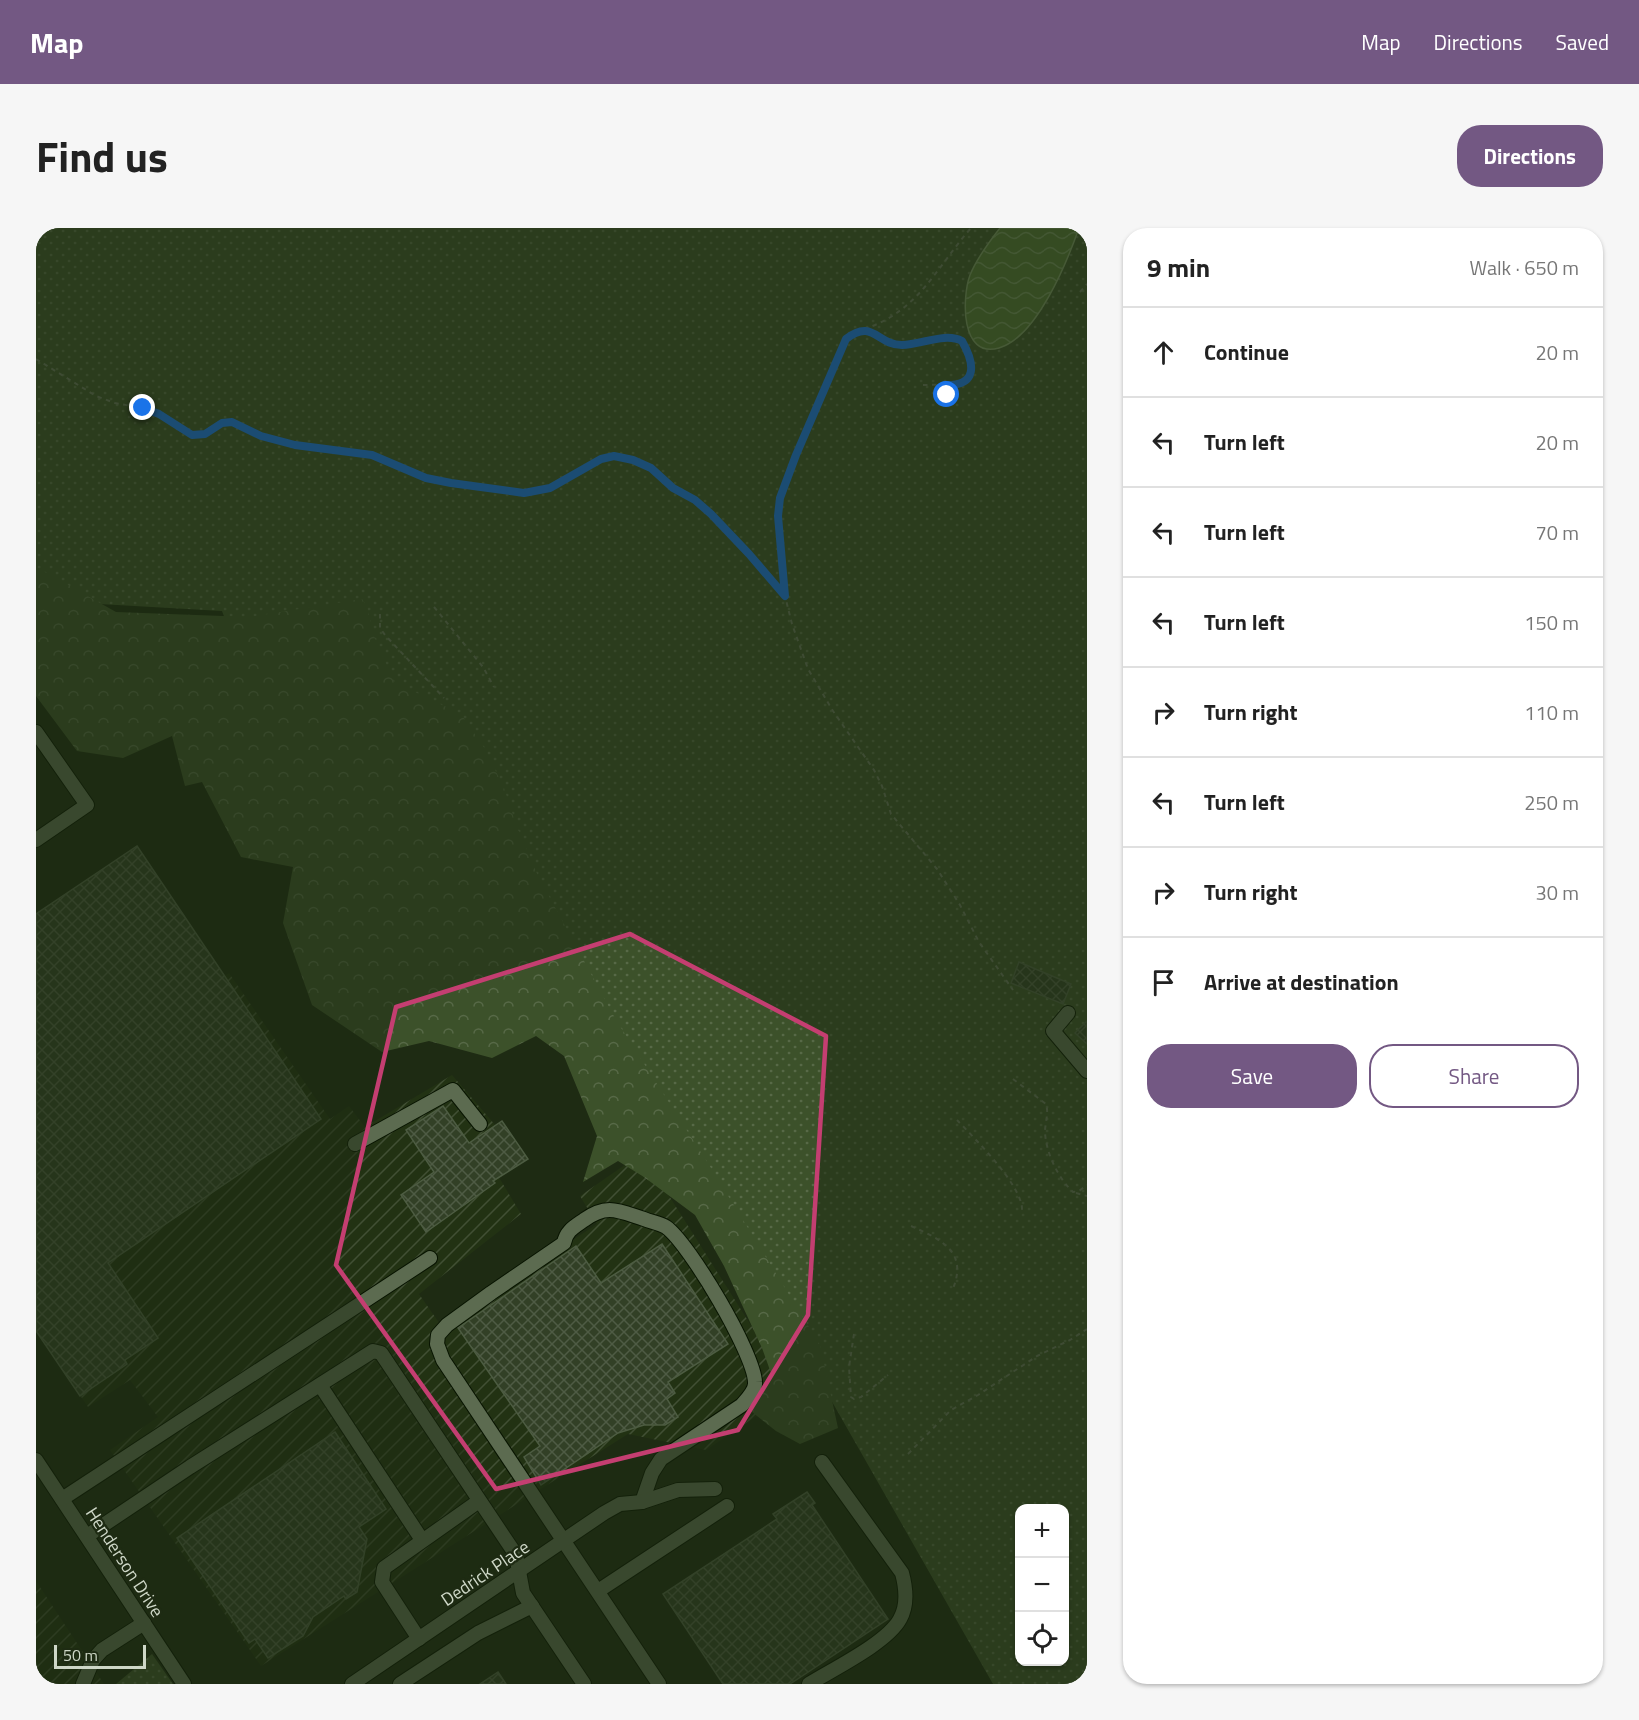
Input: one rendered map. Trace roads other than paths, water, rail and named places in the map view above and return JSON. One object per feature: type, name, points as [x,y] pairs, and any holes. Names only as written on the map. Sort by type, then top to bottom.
[{"type":"street","points":[[36,732],[87,806],[36,840]]},
{"type":"street","points":[[1068,1013],[1053,1031],[1087,1071]]},
{"type":"street","points":[[354,1143],[453,1090],[480,1124]]},
{"type":"street","points":[[642,1502],[652,1473],[661,1459],[742,1405],[756,1384],[752,1364],[741,1341],[680,1240],[665,1226],[616,1210],[596,1211],[567,1232],[564,1243],[447,1325],[438,1335],[437,1344],[443,1360],[659,1684]]},
{"type":"street","points":[[62,1499],[430,1258]]},
{"type":"street","points":[[87,1536],[373,1351],[381,1353],[516,1555],[523,1593],[584,1684]]},
{"type":"street","points":[[320,1385],[422,1540]]},
{"type":"street","name":"Henderson Drive","points":[[36,1460],[41,1479],[62,1499],[184,1684]]},
{"type":"street","points":[[808,1684],[880,1640],[900,1619],[907,1593],[902,1573],[822,1462]]},
{"type":"street","name":"Dedrick Place","points":[[352,1684],[620,1504],[642,1502],[678,1490],[715,1489]]},
{"type":"street","points":[[419,1639],[382,1582],[384,1568],[479,1501]]},
{"type":"street","points":[[598,1591],[727,1506]]},
{"type":"street","points":[[400,1684],[478,1633],[532,1606]]},
{"type":"street","points":[[83,1684],[93,1660],[102,1650],[144,1623]]},
{"type":"water","points":[[1000,228],[1079,228],[1067,260],[1038,314],[1013,341],[999,348],[986,349],[977,344],[967,324],[965,311],[967,285],[984,250]]}]
